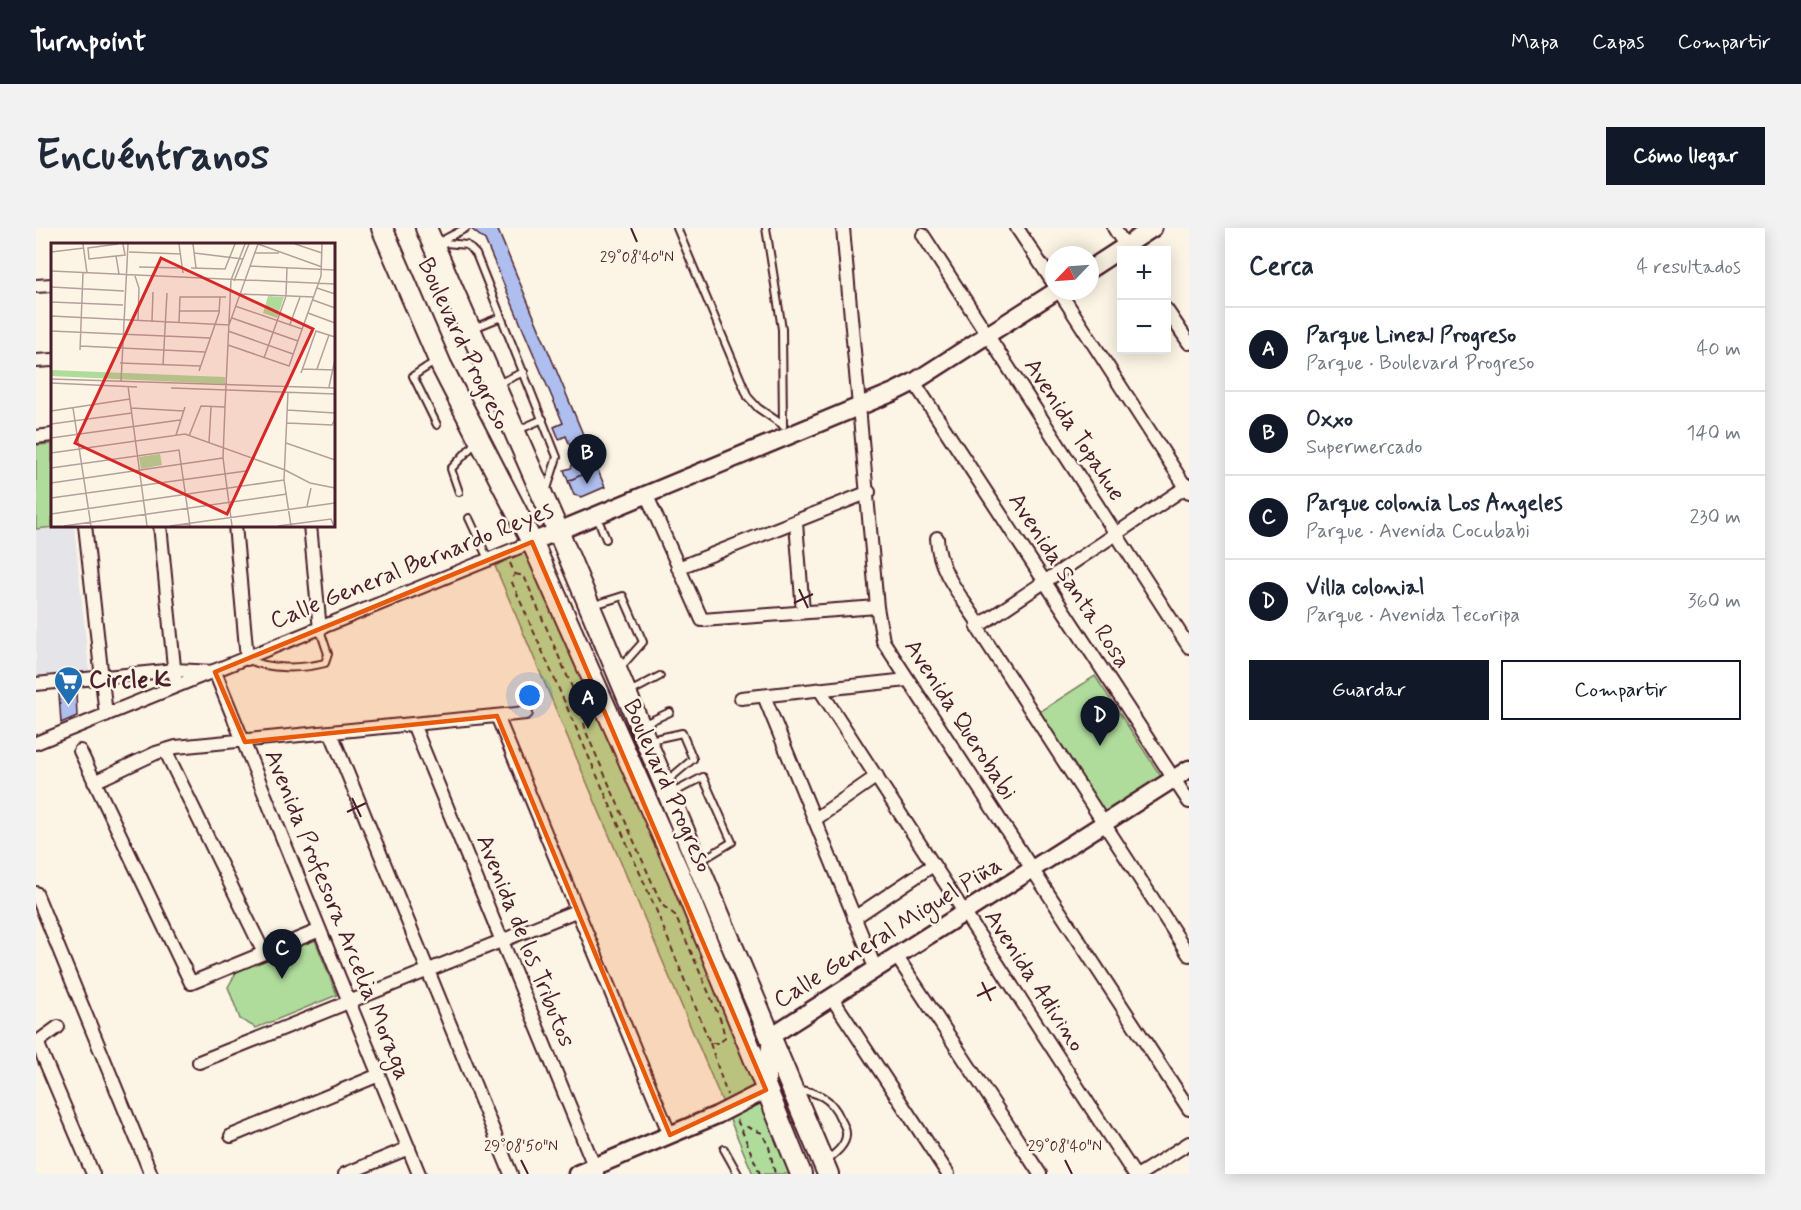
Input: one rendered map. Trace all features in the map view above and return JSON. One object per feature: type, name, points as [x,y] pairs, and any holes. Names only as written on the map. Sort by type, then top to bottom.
[{"type":"main road","name":"Boulevard Progreso","points":[[382,228],[439,359],[532,542],[679,873],[801,1174]]},
{"type":"main road","name":"Boulevard Progreso","points":[[433,237],[469,331],[590,606],[826,1169]]},
{"type":"main road","points":[[731,998],[750,1020],[771,1036]]},
{"type":"main road","points":[[766,1090],[812,1135]]},
{"type":"street","name":"Avenida Querobabi","points":[[843,228],[869,492],[877,607],[883,642],[1034,869],[1189,1109]]},
{"type":"street","points":[[1017,228],[1045,270]]},
{"type":"street","points":[[1114,228],[1126,246]]},
{"type":"street","points":[[1130,246],[1153,228]]},
{"type":"street","name":"Avenida Topahue","points":[[923,235],[1189,647]]},
{"type":"street","points":[[1099,264],[1117,254]]},
{"type":"street","points":[[36,286],[51,285]]},
{"type":"street","name":"Calle General Bernardo Reyes","points":[[36,743],[647,496],[784,432],[861,408],[914,382],[1045,299]]},
{"type":"street","points":[[978,625],[1115,533],[1188,488],[1063,300]]},
{"type":"street","points":[[1171,315],[1189,343]]},
{"type":"street","points":[[36,361],[51,360]]},
{"type":"street","name":"Avenida Santa Rosa","points":[[914,382],[1189,802]]},
{"type":"street","points":[[36,437],[51,435]]},
{"type":"street","points":[[678,568],[796,523],[869,492]]},
{"type":"street","points":[[647,496],[698,615],[705,621],[877,607]]},
{"type":"street","points":[[796,523],[803,612]]},
{"type":"street","points":[[85,526],[106,716]]},
{"type":"street","points":[[160,526],[176,687]]},
{"type":"street","points":[[235,526],[247,659]]},
{"type":"street","points":[[310,526],[320,630]]},
{"type":"street","points":[[937,538],[938,555],[942,567],[1103,824],[1189,955]]},
{"type":"street","points":[[36,684],[175,670],[215,672]]},
{"type":"street","name":"Avenida Profesora Arcelia Moraga","points":[[215,672],[419,1174]]},
{"type":"street","points":[[741,698],[907,680]]},
{"type":"street","name":"Avenida Adivino","points":[[820,690],[1134,1174]]},
{"type":"street","points":[[764,696],[876,970]]},
{"type":"street","points":[[94,782],[165,750],[526,713]]},
{"type":"street","points":[[497,716],[670,1135]]},
{"type":"street","name":"Avenida de los Tributos","points":[[413,724],[596,1170]]},
{"type":"street","points":[[330,733],[511,1174]]},
{"type":"street","points":[[165,750],[264,953]]},
{"type":"street","points":[[80,751],[191,983],[320,930]]},
{"type":"street","name":"Calle General Miguel Piña","points":[[766,1090],[771,1036],[1189,769]]},
{"type":"street","points":[[814,820],[877,776]]},
{"type":"street","points":[[854,918],[933,865]]},
{"type":"street","points":[[36,893],[151,1174]]},
{"type":"street","points":[[200,1062],[576,911]]},
{"type":"street","points":[[897,957],[1040,1174]]},
{"type":"street","points":[[832,998],[948,1174]]},
{"type":"street","points":[[58,1027],[36,1043],[93,1174]]},
{"type":"street","points":[[231,1136],[379,1075]]},
{"type":"street","points":[[577,1174],[596,1170],[766,1090]]},
{"type":"street","points":[[1140,1174],[1189,1143]]},
{"type":"street","points":[[345,1174],[409,1148]]},
{"type":"lane","points":[[433,237],[466,228]]},
{"type":"lane","points":[[677,228],[748,398],[784,432]]},
{"type":"lane","points":[[766,228],[782,329],[784,432]]},
{"type":"lane","points":[[433,237],[472,248],[543,419],[558,461],[543,498]]},
{"type":"lane","points":[[469,331],[501,317]]},
{"type":"lane","points":[[438,425],[413,376],[439,359]]},
{"type":"lane","points":[[493,386],[524,372]]},
{"type":"lane","points":[[513,432],[543,419]]},
{"type":"lane","points":[[459,492],[451,469],[478,439]]},
{"type":"lane","points":[[596,516],[606,539]]},
{"type":"lane","points":[[469,518],[488,559]]},
{"type":"lane","points":[[590,606],[623,596],[643,642],[617,671]]},
{"type":"lane","points":[[247,659],[259,665],[276,667],[325,663],[328,654],[320,630]]},
{"type":"lane","points":[[627,693],[660,676]]},
{"type":"lane","points":[[644,733],[670,712]]},
{"type":"lane","points":[[644,733],[682,732],[693,759],[667,789]]},
{"type":"lane","points":[[667,789],[703,777],[732,842],[699,863]]},
{"type":"lane","points":[[793,1089],[823,1095],[832,1103],[843,1124],[847,1135],[844,1143],[826,1169]]},
{"type":"lane","points":[[724,1149],[738,1174]]},
{"type":"path","points":[[710,1042],[720,1043],[725,1036],[721,1021],[675,915],[662,905],[586,732],[581,708],[525,576],[515,574],[511,580],[652,901],[710,1042],[724,1086]]},
{"type":"path","points":[[760,1174],[742,1131],[747,1127],[762,1133],[770,1147],[775,1174]]},
{"type":"highlighted area","points":[[532,542],[766,1090],[670,1135],[497,716],[245,742],[215,672]]},
{"type":"shaded area","points":[[74,526],[89,671],[36,676],[36,529]]},
{"type":"green space","points":[[51,444],[51,526],[64,526],[36,529],[36,445]]},
{"type":"green space","points":[[528,549],[686,891],[726,1015],[789,1174],[753,1174],[495,566]]},
{"type":"green space","points":[[1095,676],[1162,778],[1105,815],[1038,713]]},
{"type":"green space","points":[[315,940],[337,995],[256,1028],[240,1019],[228,987],[237,971]]},
{"type":"building","points":[[470,228],[497,228],[605,487],[582,497],[574,495],[564,470],[571,468],[575,458],[566,436],[559,439],[554,427],[563,423],[485,240]]},
{"type":"building","points":[[597,468],[605,487],[582,497],[574,495],[568,481]]},
{"type":"building","name":"Circle K","points":[[76,692],[77,716],[61,723],[59,694]]},
{"type":"place","name":"Oxxo","points":[[587,484]]},
{"type":"place","name":"Circle K","points":[[68,706]]},
{"type":"place","name":"Parque Lineal Progreso","points":[[588,729]]},
{"type":"place","name":"Villa colonial","points":[[1100,746]]},
{"type":"place","name":"Parque colonia Los Angeles","points":[[282,979]]}]
